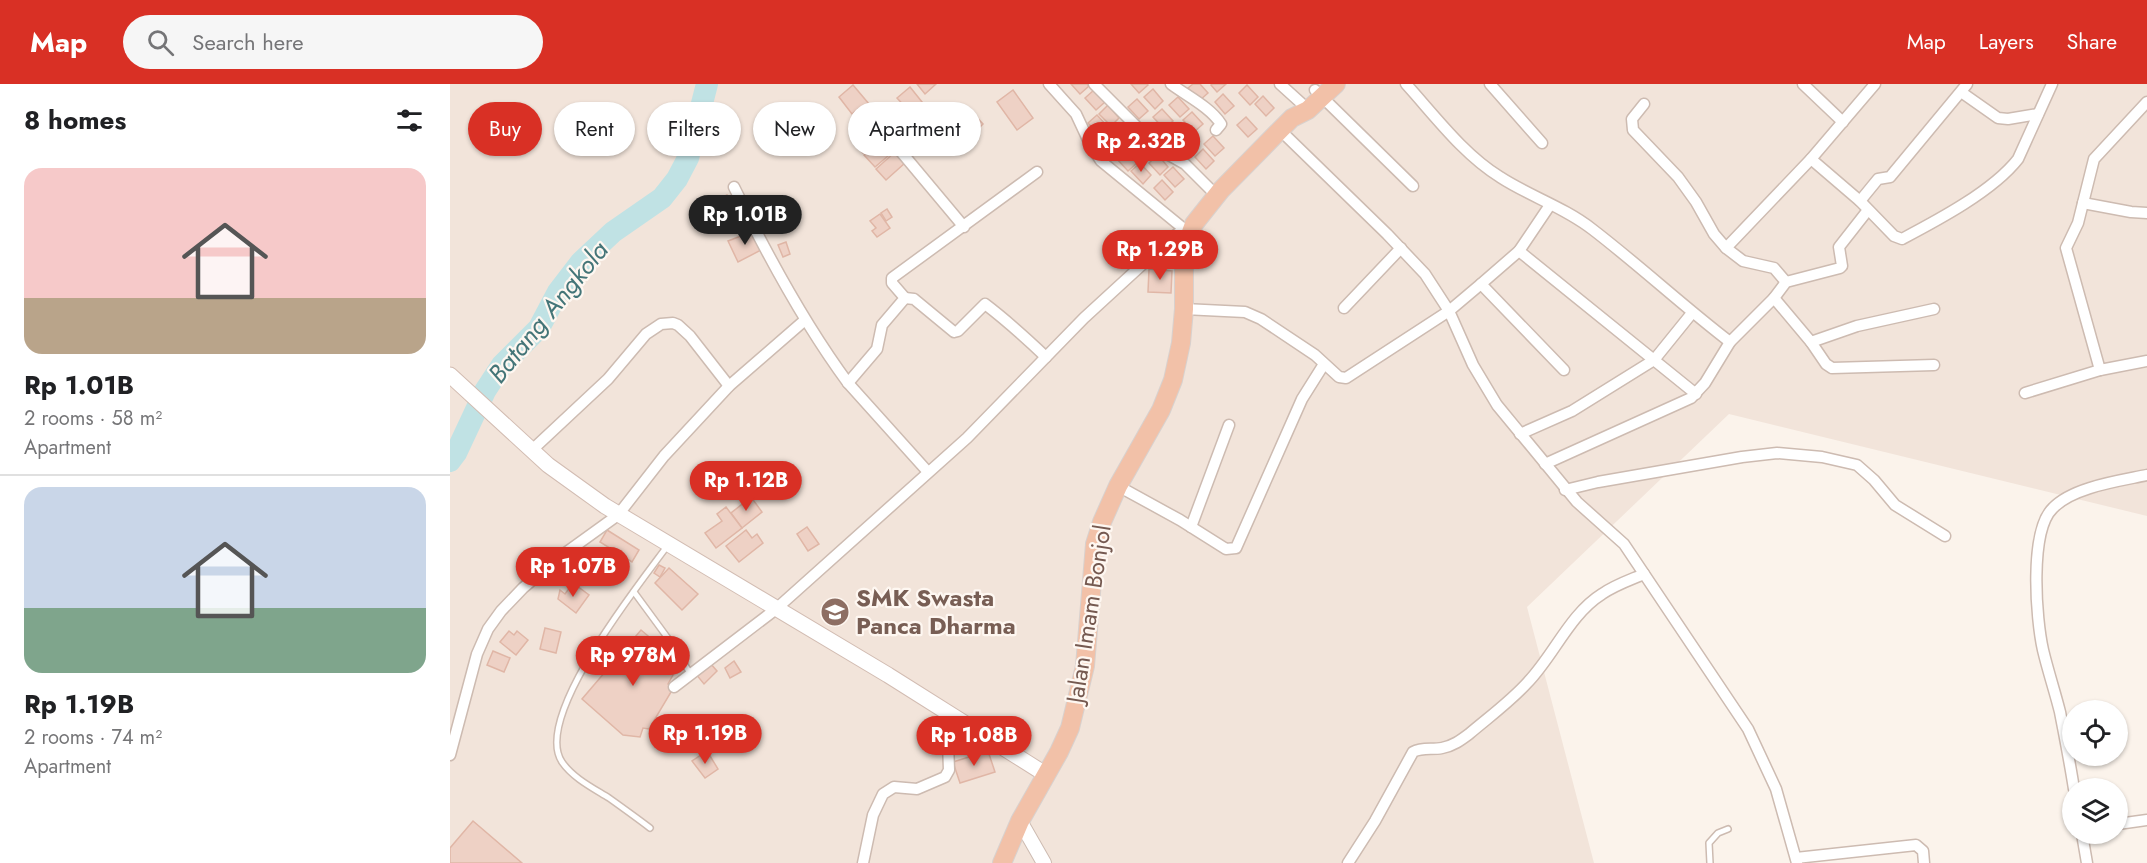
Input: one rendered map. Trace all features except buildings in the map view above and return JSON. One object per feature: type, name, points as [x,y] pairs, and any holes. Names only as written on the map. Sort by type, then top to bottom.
[{"type":"highway","name":"Jalan Imam Bonjol","points":[[1002,863],[1020,821],[1059,752],[1078,700],[1085,666],[1095,544],[1101,522],[1118,486],[1161,410],[1173,380],[1181,343],[1184,270],[1189,226],[1216,195],[1320,90],[1336,84]]},
{"type":"main road","points":[[450,375],[532,450],[577,487],[618,515],[966,722],[1045,774]]},
{"type":"street","points":[[674,687],[776,609],[967,438],[1084,318],[1157,250],[1189,226],[1101,161],[1076,114],[1049,84]]},
{"type":"street","points":[[1094,84],[1160,150],[1182,162],[1216,195]]},
{"type":"street","points":[[1171,84],[1205,108],[1220,122],[1216,130]]},
{"type":"street","points":[[1280,84],[1295,115],[1401,248],[1425,274],[1449,310],[1473,365],[1485,386],[1565,490],[1615,534],[1748,729],[1776,789],[1796,860],[1909,844],[1922,848],[1924,863]]},
{"type":"street","points":[[1406,84],[1485,166],[1528,194],[1590,227],[1730,342]]},
{"type":"street","points":[[1490,84],[1542,143]]},
{"type":"street","points":[[1803,84],[1843,122]]},
{"type":"street","points":[[1811,159],[1900,239],[1985,189],[2011,168],[2018,159],[2052,84]]},
{"type":"street","points":[[1726,248],[1811,159],[1870,86]]},
{"type":"street","points":[[1545,464],[1696,394],[1730,342],[1774,298],[1786,282],[1840,268],[1842,266],[1839,247],[1878,179],[1890,177],[1964,88],[1998,118],[2008,119],[2038,114]]},
{"type":"street","points":[[1320,90],[1413,186]]},
{"type":"street","points":[[2100,370],[2066,252],[2066,244],[2078,223],[2094,159],[2147,102]]},
{"type":"street","points":[[1644,104],[1632,119],[1633,130],[1678,177],[1696,202],[1714,234],[1726,248],[1743,261],[1774,268],[1786,282]]},
{"type":"street","points":[[904,156],[963,227]]},
{"type":"street","points":[[1038,172],[892,278],[892,283],[905,298],[914,299],[954,332],[958,331],[985,304],[1000,318],[1010,323],[1046,357]]},
{"type":"street","points":[[734,187],[758,237],[805,320],[848,383],[928,472]]},
{"type":"street","points":[[2083,203],[2147,213]]},
{"type":"street","points":[[1184,309],[1245,312],[1261,319],[1315,355],[1340,377],[1346,378],[1449,310],[1481,284],[1519,251],[1550,205]]},
{"type":"street","points":[[1344,308],[1401,248]]},
{"type":"street","points":[[1519,251],[1696,394]]},
{"type":"street","points":[[1481,284],[1564,370]]},
{"type":"street","points":[[848,383],[877,349],[882,325],[905,298]]},
{"type":"street","points":[[1774,298],[1811,342],[1826,364],[1832,368],[1934,365]]},
{"type":"street","points":[[1811,342],[1857,326],[1934,309]]},
{"type":"street","points":[[1520,434],[1572,411],[1654,360],[1692,313]]},
{"type":"street","points":[[450,755],[477,654],[488,629],[501,611],[523,588],[557,559],[618,515],[664,456],[729,386],[805,320]]},
{"type":"street","points":[[532,450],[608,379],[646,334],[661,324],[673,323],[690,336],[729,386]]},
{"type":"street","points":[[2025,393],[2100,370],[2147,362]]},
{"type":"street","points":[[1118,486],[1226,549],[1233,549],[1238,545],[1302,399],[1324,364]]},
{"type":"street","points":[[1191,527],[1229,425]]},
{"type":"street","points":[[1565,490],[1598,482],[1742,457],[1778,453],[1822,457],[1848,461],[1857,465],[1874,480],[1895,505],[1945,536]]},
{"type":"street","points":[[2072,778],[2059,711],[2043,648],[2037,605],[2037,557],[2040,529],[2053,508],[2065,499],[2113,482],[2147,475]]},
{"type":"street","points":[[1348,863],[1375,821],[1413,752],[1419,749],[1444,748],[1469,734],[1527,684],[1551,656],[1566,631],[1595,598],[1644,574]]},
{"type":"street","points":[[863,863],[873,815],[883,794],[894,787],[917,789],[945,777],[949,770],[948,743],[966,722]]},
{"type":"street","points":[[2128,823],[2147,820]]},
{"type":"street","points":[[1020,821],[1044,863]]},
{"type":"street","points":[[2084,844],[2087,863]]},
{"type":"lane","points":[[650,828],[575,776],[562,761],[557,746],[563,711],[595,646],[669,544]]},
{"type":"lane","points":[[634,592],[690,673]]},
{"type":"lane","points":[[1710,863],[1709,843],[1718,833],[1728,830]]},
{"type":"shaded area","points":[[450,84],[2147,84],[2147,516],[1729,414],[1527,607],[1594,863],[450,863]]},
{"type":"waterway","name":"Batang Angkola","points":[[450,461],[485,391],[502,365],[539,328],[558,292],[581,262],[613,232],[662,198],[677,179],[688,158],[707,84]]},
{"type":"place","name":"SMK Swasta Panca Dharma","points":[[835,612]]}]
